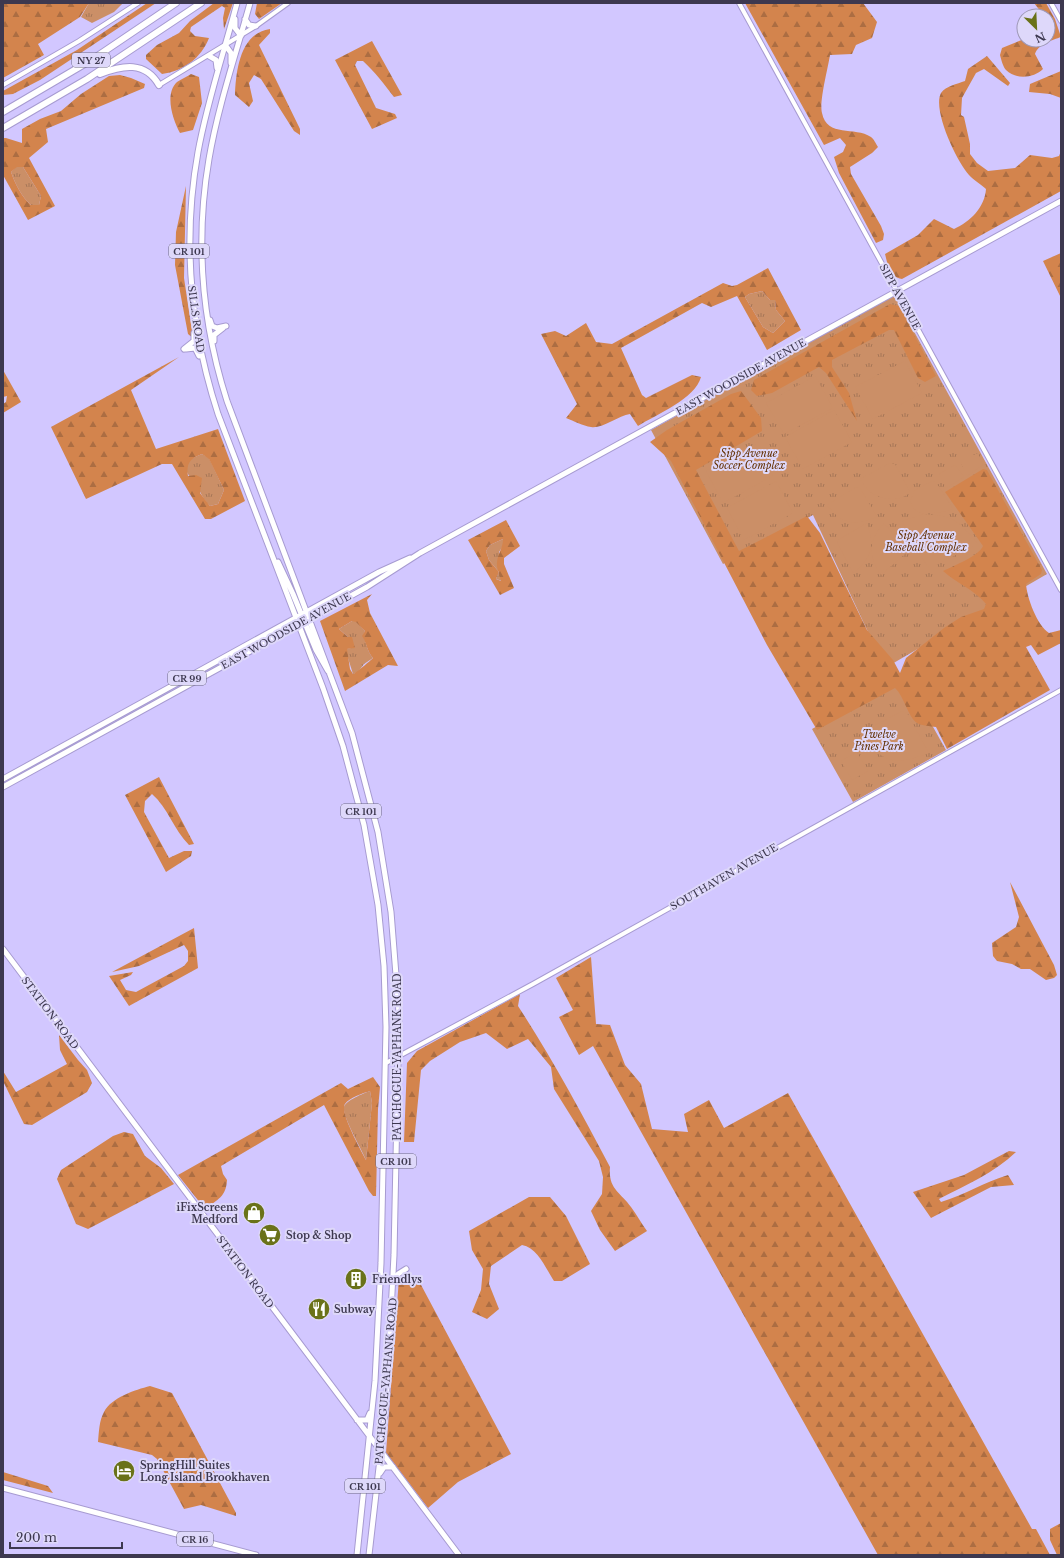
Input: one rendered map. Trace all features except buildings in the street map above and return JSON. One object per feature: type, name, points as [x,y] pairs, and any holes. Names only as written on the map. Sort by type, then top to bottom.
[{"type":"highway","name":"NY 27","points":[[3,112],[92,60],[176,3]]},
{"type":"highway","name":"NY 27","points":[[3,128],[87,79],[201,3]]},
{"type":"highway","points":[[87,79],[111,70],[131,66],[147,71],[159,85]]},
{"type":"main road","name":"SILLS ROAD","points":[[238,3],[202,131],[192,191],[189,238],[191,292],[197,334],[206,375],[218,414],[299,624]]},
{"type":"main road","name":"SILLS ROAD","points":[[250,3],[213,138],[206,178],[202,219],[203,279],[207,320],[216,362],[234,420],[310,618]]},
{"type":"main road","points":[[235,12],[235,28],[241,36]]},
{"type":"main road","points":[[245,20],[249,25],[256,26]]},
{"type":"main road","points":[[226,46],[232,56],[229,80]]},
{"type":"main road","points":[[209,56],[214,58],[217,63],[213,91]]},
{"type":"main road","name":"EAST WOODSIDE AVENUE","points":[[3,787],[380,579],[420,553],[1061,201]]},
{"type":"main road","points":[[203,279],[211,325],[216,328],[226,326],[214,335],[216,362]]},
{"type":"main road","points":[[191,292],[190,307],[195,339],[184,349],[193,347],[196,349],[206,375]]},
{"type":"main road","points":[[270,549],[290,585],[323,664],[332,677]]},
{"type":"main road","name":"EAST WOODSIDE AVENUE","points":[[3,779],[397,563],[420,553]]},
{"type":"main road","name":"PATCHOGUE-YAPHANK ROAD","points":[[310,618],[332,677],[364,772],[386,872],[396,952],[399,1056],[392,1298],[388,1378],[369,1555]]},
{"type":"main road","name":"PATCHOGUE-YAPHANK ROAD","points":[[299,624],[344,746],[368,845],[377,899],[382,946],[386,1014],[386,1063],[381,1270],[376,1381],[356,1554]]},
{"type":"main road","name":"STATION ROAD","points":[[3,950],[459,1555]]},
{"type":"main road","points":[[392,1298],[397,1276],[406,1268]]},
{"type":"main road","points":[[357,1420],[365,1421],[368,1419],[374,1396]]},
{"type":"main road","points":[[378,1478],[383,1468],[393,1466]]},
{"type":"main road","name":"CR 16","points":[[3,1488],[256,1555]]},
{"type":"street","points":[[3,85],[79,41],[138,3]]},
{"type":"street","points":[[159,85],[226,46],[288,3]]},
{"type":"street","name":"SIPP AVENUE","points":[[739,3],[1061,590]]},
{"type":"street","points":[[1051,3],[1061,21]]},
{"type":"street","name":"SOUTHAVEN AVENUE","points":[[386,1063],[533,984],[1061,690]]},
{"type":"green space","points":[[3,3],[89,3],[80,17],[38,44],[44,55],[3,78]]},
{"type":"green space","points":[[89,3],[123,3],[114,12],[92,23],[81,17]]},
{"type":"green space","points":[[147,3],[156,3],[40,80],[13,94],[3,95],[3,91],[77,50]]},
{"type":"green space","points":[[214,3],[233,3],[224,29],[223,18],[225,8],[222,6],[191,27],[190,31],[195,36],[209,38],[201,52],[191,62],[178,70],[162,74],[146,59],[146,55],[157,45],[179,33],[190,21]]},
{"type":"green space","points":[[257,3],[282,3],[259,19],[255,14]]},
{"type":"green space","points":[[745,3],[863,3],[877,22],[872,38],[856,45],[852,54],[830,55],[821,108],[825,121],[830,126],[835,129],[865,134],[874,140],[878,147],[872,153],[850,167],[851,174],[881,226],[884,234],[883,240],[876,243],[839,173],[834,157],[843,152],[846,145],[840,138],[824,145]]},
{"type":"green space","points":[[1034,3],[1046,3],[1049,8],[1038,8]]},
{"type":"green space","points":[[1056,22],[1061,37],[1056,39]]},
{"type":"green space","points":[[270,29],[270,33],[259,45],[300,129],[300,135],[294,131],[261,79],[254,75],[249,83],[253,101],[249,107],[235,95],[239,65],[246,45],[260,32]]},
{"type":"green space","points":[[372,41],[402,95],[394,97],[363,61],[357,61],[355,65],[376,108],[395,114],[397,118],[372,129],[335,60]]},
{"type":"green space","points":[[1016,42],[1016,48],[1039,48],[1035,54],[1043,69],[1035,74],[1025,77],[1010,73],[1006,70],[1002,63],[1000,55],[1002,48]]},
{"type":"green space","points":[[987,56],[1010,83],[1008,86],[984,69],[976,73],[962,98],[961,115],[964,117],[970,144],[970,154],[977,163],[988,171],[1015,168],[1030,155],[1052,158],[1059,156],[1061,151],[1061,191],[902,279],[898,278],[894,276],[890,270],[885,254],[918,235],[934,219],[954,229],[960,226],[976,213],[983,202],[986,189],[971,177],[952,148],[943,123],[939,101],[943,91],[965,81],[968,69]]},
{"type":"green space","points":[[1061,71],[1061,98],[1050,94],[1029,92],[1030,84]]},
{"type":"green space","points":[[191,74],[199,77],[202,103],[193,130],[180,133],[171,107],[171,93],[177,82]]},
{"type":"green space","points":[[120,75],[131,78],[145,84],[144,88],[46,129],[48,142],[29,158],[55,206],[28,220],[3,175],[3,138],[22,143],[22,129],[40,119],[61,111],[81,94],[109,76]],"holes":[[[17,167],[23,167],[41,196],[39,205],[31,205],[28,202],[22,194],[11,172]]]},
{"type":"green space","points":[[17,166],[23,167],[41,196],[39,205],[31,205],[19,190],[11,172]]},
{"type":"green space","points":[[186,186],[184,278],[193,338],[188,334],[175,265],[176,232]]},
{"type":"green space","points":[[1061,253],[1061,298],[1043,261]]},
{"type":"green space","points":[[768,268],[801,330],[767,350],[737,296],[711,307],[702,303],[621,348],[642,395],[646,398],[692,375],[701,377],[697,385],[683,399],[638,426],[630,414],[595,427],[585,426],[566,418],[577,404],[541,334],[555,331],[566,336],[586,323],[596,342],[612,344],[723,283],[732,286],[737,285]],"holes":[[[762,291],[770,300],[775,300],[776,310],[785,321],[773,333],[763,327],[745,297],[749,294]]]},
{"type":"green space","points":[[762,291],[770,300],[775,300],[776,310],[785,321],[773,333],[763,327],[745,297],[749,294]]},
{"type":"green space","points":[[894,295],[1047,574],[885,668],[813,515],[723,564],[651,430]]},
{"type":"green space","points":[[890,304],[899,306],[936,376],[925,382],[918,378],[894,330],[889,330],[832,360],[832,367],[849,393],[857,421],[826,373],[819,367],[772,393],[757,396],[751,390],[754,380]]},
{"type":"green space","points":[[179,357],[131,390],[156,449],[218,429],[245,501],[211,519],[205,519],[172,464],[162,464],[86,499],[51,427]],"holes":[[[202,454],[209,459],[224,490],[218,504],[210,506],[200,493],[202,478],[196,475],[188,476],[188,465],[194,458]]]},
{"type":"green space","points":[[905,361],[922,393],[873,419],[855,387]]},
{"type":"green space","points":[[3,370],[21,402],[3,413],[3,404],[6,402],[7,396],[3,397]]},
{"type":"green space","points":[[815,376],[833,408],[784,434],[766,403]]},
{"type":"green space","points":[[741,391],[761,418],[762,431],[696,470],[739,551],[807,516],[820,533],[867,630],[893,660],[900,673],[906,658],[944,628],[961,617],[984,609],[986,604],[982,599],[943,571],[971,557],[981,550],[983,546],[945,492],[983,469],[987,470],[1042,570],[1041,574],[1026,584],[1033,611],[1040,624],[1049,633],[1061,630],[1061,643],[1038,655],[1031,645],[1026,647],[1050,690],[947,749],[936,727],[921,725],[914,720],[895,688],[817,730],[767,645],[671,461],[650,442],[667,430],[731,394]]},
{"type":"green space","points":[[834,410],[852,442],[803,469],[785,437]]},
{"type":"green space","name":"Sipp Avenue Soccer Complex","points":[[755,444],[773,476],[723,503],[706,471]]},
{"type":"green space","points":[[978,453],[983,465],[967,476],[961,464],[962,461]]},
{"type":"green space","points":[[202,454],[209,458],[224,490],[218,504],[210,506],[186,470],[188,462]]},
{"type":"green space","points":[[890,463],[895,464],[910,492],[901,498],[889,499],[878,496],[868,490],[860,479]]},
{"type":"green space","points":[[955,465],[964,477],[946,488],[939,474]]},
{"type":"green space","points":[[776,481],[793,513],[744,540],[727,508]]},
{"type":"green space","points":[[932,481],[936,482],[953,509],[940,512],[921,513],[914,509],[910,502],[914,491]]},
{"type":"green space","points":[[856,487],[860,488],[877,517],[862,522],[849,522],[838,517],[827,505]]},
{"type":"green space","name":"Sipp Avenue Baseball Complex","points":[[924,514],[943,516],[956,521],[978,544],[930,568],[927,566],[902,521]]},
{"type":"green space","points":[[506,520],[520,546],[504,558],[504,564],[514,588],[500,595],[468,540]],"holes":[[[503,539],[497,562],[498,571],[489,560],[486,551],[490,545]],[[499,573],[500,579],[501,581],[496,579]]]},
{"type":"green space","points":[[867,523],[871,538],[870,551],[868,557],[853,573],[837,542]]},
{"type":"green space","points":[[884,523],[907,550],[906,553],[881,575],[872,555],[872,548],[875,536]]},
{"type":"green space","points":[[503,539],[503,546],[499,552],[502,581],[496,579],[499,572],[489,560],[486,551],[490,545]]},
{"type":"green space","points":[[372,594],[367,600],[370,613],[398,666],[388,665],[345,691],[320,621]],"holes":[[[352,621],[356,622],[365,631],[362,636],[369,653],[373,658],[353,674],[350,669],[347,649],[355,648],[352,637],[348,637],[339,629]]]},
{"type":"green space","points":[[352,621],[356,621],[365,631],[363,636],[369,653],[373,658],[364,664],[358,672],[353,674],[347,655],[347,649],[351,648],[348,637],[339,629]]},
{"type":"green space","name":"Twelve Pines Park","points":[[905,677],[946,750],[853,802],[812,729]]},
{"type":"green space","points":[[902,711],[907,713],[929,753],[907,760],[890,760],[876,751],[861,733]]},
{"type":"green space","points":[[857,752],[868,771],[852,780],[841,761]]},
{"type":"green space","points":[[159,777],[194,844],[189,845],[179,833],[158,800],[152,794],[145,801],[144,812],[169,858],[184,851],[192,851],[191,856],[166,872],[125,795]]},
{"type":"green space","points":[[1010,882],[1054,965],[1057,975],[1054,978],[1046,980],[1030,969],[1021,969],[1012,964],[997,961],[993,956],[992,943],[1016,927],[1019,917]]},
{"type":"green space","points":[[194,928],[198,968],[129,1006],[109,976],[133,972],[131,975],[120,980],[126,990],[136,992],[184,966],[188,961],[188,951],[184,945],[139,966],[112,972]]},
{"type":"green space","points":[[591,957],[596,1024],[610,1025],[625,1065],[641,1084],[652,1129],[688,1132],[684,1114],[709,1100],[724,1128],[788,1093],[1032,1529],[1036,1529],[1050,1555],[878,1555],[593,1046],[579,1055],[559,1017],[573,1010],[556,978]]},
{"type":"green space","points":[[520,994],[518,1006],[554,1065],[610,1167],[613,1185],[631,1207],[647,1231],[615,1251],[600,1230],[591,1211],[602,1194],[603,1177],[599,1161],[554,1089],[551,1067],[528,1039],[507,1049],[486,1033],[460,1042],[430,1061],[421,1070],[414,1142],[404,1142],[407,1063],[417,1051]]},
{"type":"green space","points":[[59,1035],[87,1070],[92,1083],[87,1092],[32,1125],[24,1124],[3,1081],[3,1071],[16,1092],[67,1064],[60,1050]]},
{"type":"green space","points":[[373,1077],[380,1087],[376,1196],[373,1196],[369,1191],[324,1105],[221,1166],[223,1174],[227,1180],[225,1190],[217,1200],[205,1209],[178,1175],[341,1083],[348,1089]],"holes":[[[370,1091],[372,1103],[366,1160],[348,1123],[344,1108],[345,1104],[350,1100],[360,1094]]]},
{"type":"green space","points":[[370,1091],[372,1103],[366,1160],[346,1118],[344,1107],[348,1102],[359,1095]]},
{"type":"green space","points":[[124,1132],[133,1134],[145,1156],[161,1168],[174,1184],[88,1229],[76,1224],[57,1179],[61,1170],[113,1136]]},
{"type":"green space","points":[[1009,1151],[1016,1152],[989,1172],[939,1199],[941,1202],[950,1199],[1008,1175],[1014,1185],[991,1187],[931,1218],[913,1192],[964,1175]]},
{"type":"green space","points":[[529,1197],[550,1197],[566,1216],[590,1264],[562,1281],[554,1281],[545,1265],[533,1250],[522,1245],[491,1266],[489,1284],[499,1309],[487,1319],[472,1312],[481,1290],[483,1269],[472,1250],[469,1231]]},
{"type":"green space","points":[[399,1278],[420,1283],[511,1454],[458,1482],[428,1508],[386,1453]]},
{"type":"green space","points":[[150,1386],[172,1393],[236,1513],[236,1516],[201,1505],[184,1509],[157,1459],[152,1455],[98,1442],[101,1419],[104,1412],[112,1402],[124,1395]]},
{"type":"green space","points":[[3,1472],[48,1486],[53,1493],[3,1480]]},
{"type":"green space","points":[[1061,1523],[1061,1555],[1057,1555],[1050,1540],[1050,1529]]},
{"type":"place","name":"iFixScreens Medford","points":[[254,1213]]},
{"type":"place","name":"Stop & Shop","points":[[270,1235]]},
{"type":"place","name":"Friendlys","points":[[356,1279]]},
{"type":"place","name":"Subway","points":[[319,1309]]},
{"type":"place","name":"SpringHill Suites Long Island Brookhaven","points":[[124,1471]]}]
